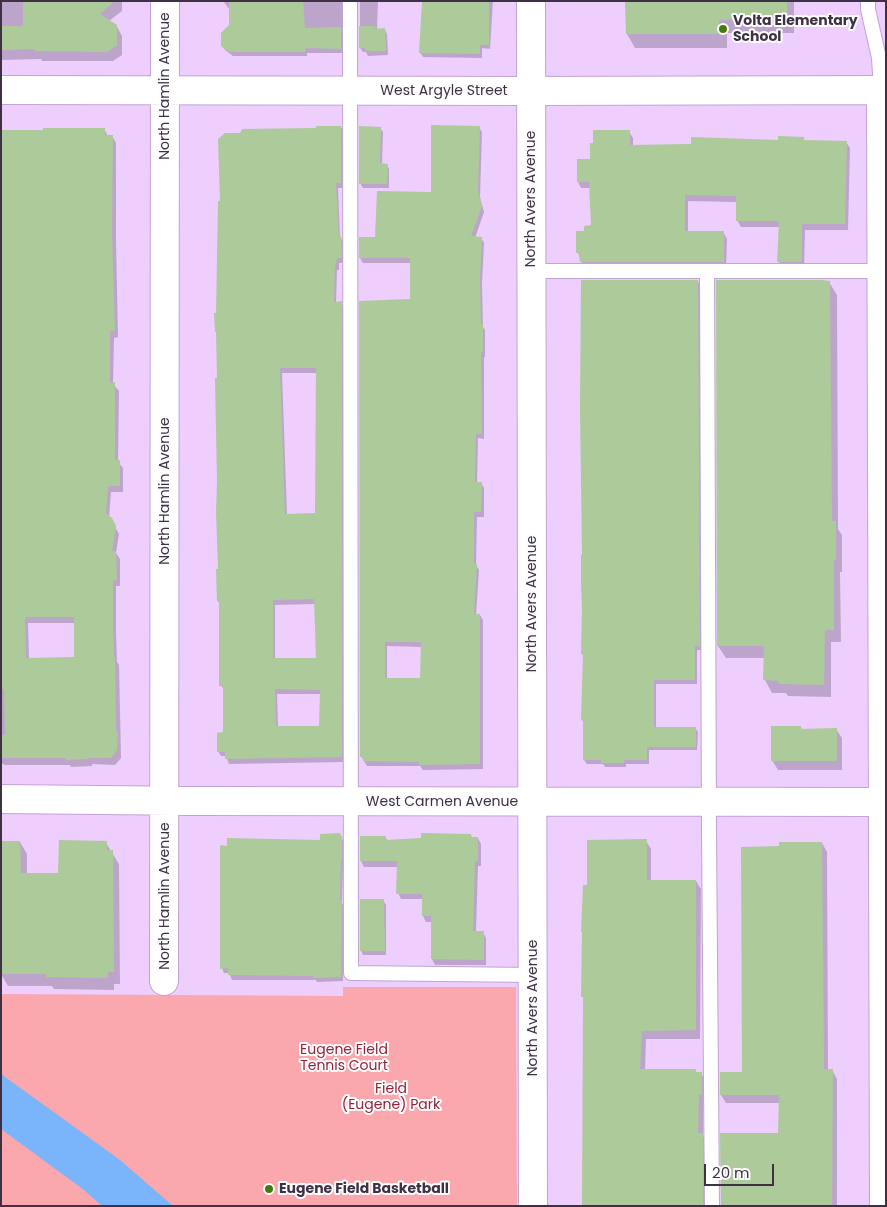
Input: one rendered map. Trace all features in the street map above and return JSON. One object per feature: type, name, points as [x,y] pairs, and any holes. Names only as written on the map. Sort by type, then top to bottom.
[{"type":"street","name":"North Hamlin Avenue","points":[[164,981],[166,801],[165,1]]},
{"type":"street","name":"North Avers Avenue","points":[[531,1],[533,1206]]},
{"type":"street","name":"West Argyle Street","points":[[1,90],[883,90]]},
{"type":"street","points":[[883,90],[882,802],[884,1206]]},
{"type":"street","name":"West Carmen Avenue","points":[[1,799],[351,802],[882,802]]},
{"type":"lane","points":[[350,1],[351,973],[532,975]]},
{"type":"lane","points":[[868,1],[883,90]]},
{"type":"lane","points":[[707,271],[708,802],[712,1206]]},
{"type":"lane","points":[[531,272],[883,271]]},
{"type":"green space","name":"Field (Eugene) Park","points":[[343,987],[516,987],[517,1206],[1,1206],[1,994],[343,996]]},
{"type":"water","points":[[1,1074],[120,1160],[173,1206],[102,1206],[84,1190],[1,1129]]},
{"type":"building","points":[[23,1],[115,1],[100,14],[117,25],[117,45],[107,52],[35,51],[35,49],[1,50],[1,26],[23,26]]},
{"type":"building","points":[[229,1],[303,1],[305,28],[341,27],[341,49],[305,48],[305,52],[229,52],[221,46],[221,33],[229,25]]},
{"type":"building","points":[[422,1],[489,1],[489,45],[480,45],[480,54],[419,53]]},
{"type":"building","points":[[625,1],[787,1],[787,19],[719,20],[719,34],[626,34]]},
{"type":"building","points":[[359,26],[376,26],[375,29],[385,28],[386,51],[365,51],[365,48],[359,48]]},
{"type":"building","points":[[431,125],[480,126],[478,191],[482,206],[471,236],[482,237],[480,278],[481,324],[483,324],[483,352],[481,352],[482,434],[476,434],[475,482],[482,482],[481,512],[474,512],[474,564],[477,564],[474,614],[480,614],[480,764],[419,765],[419,762],[363,761],[363,757],[360,757],[359,301],[410,299],[410,258],[359,258],[359,237],[375,237],[377,191],[431,192]],"holes":[[[385,642],[421,642],[420,678],[385,678]]]},
{"type":"building","points":[[316,126],[341,126],[341,183],[336,183],[342,258],[337,258],[335,265],[334,302],[342,301],[342,757],[225,759],[225,752],[217,752],[217,733],[223,732],[223,686],[219,686],[219,601],[217,601],[216,569],[218,569],[215,378],[217,378],[214,313],[216,313],[218,201],[220,201],[218,139],[225,133],[240,133],[242,129],[316,128]],"holes":[[[280,368],[316,368],[315,513],[285,514]],[[314,599],[316,658],[273,658],[273,600]],[[275,689],[320,690],[319,726],[276,726]]]},
{"type":"building","points":[[359,126],[381,127],[380,163],[388,164],[387,184],[359,184]]},
{"type":"building","points":[[43,128],[105,128],[105,135],[113,135],[112,233],[115,331],[110,331],[110,383],[115,382],[115,460],[120,460],[120,486],[108,486],[106,513],[112,518],[116,526],[112,551],[116,551],[117,580],[113,580],[113,624],[116,731],[118,733],[117,750],[111,758],[66,760],[66,758],[1,758],[1,735],[5,735],[4,689],[1,689],[1,130],[43,130]],"holes":[[[25,617],[74,617],[74,657],[26,658]]]},
{"type":"building","points":[[593,130],[630,130],[630,145],[691,144],[691,137],[778,140],[778,136],[804,137],[804,140],[847,141],[845,224],[802,224],[802,262],[777,262],[779,221],[736,221],[736,196],[685,195],[685,231],[724,231],[724,262],[580,262],[579,253],[576,253],[576,231],[584,231],[584,226],[591,225],[589,182],[577,182],[577,159],[590,159],[590,143],[593,143]]},
{"type":"building","points":[[581,280],[698,280],[700,646],[695,646],[695,680],[654,680],[654,727],[696,727],[696,747],[647,747],[647,760],[624,760],[624,763],[601,763],[601,760],[583,760],[583,720],[581,720],[583,654],[581,654]]},
{"type":"building","points":[[716,280],[830,281],[832,521],[836,521],[836,560],[834,560],[834,630],[825,630],[824,685],[779,684],[779,681],[763,680],[764,646],[717,646]]},
{"type":"building","points":[[771,726],[801,726],[801,729],[837,728],[837,761],[771,761]]},
{"type":"building","points":[[340,833],[342,836],[340,900],[342,900],[341,977],[228,975],[228,968],[220,969],[220,845],[227,846],[227,838],[320,840],[320,834]]},
{"type":"building","points":[[421,833],[471,834],[471,837],[478,837],[478,861],[475,861],[473,931],[484,931],[484,960],[431,959],[431,916],[422,916],[422,894],[396,894],[397,861],[360,861],[360,836],[386,836],[386,840],[421,838]]},
{"type":"building","points":[[647,839],[647,880],[696,880],[696,1030],[642,1031],[640,1069],[696,1069],[696,1072],[702,1072],[702,1095],[699,1095],[698,1133],[703,1133],[703,1206],[582,1206],[583,997],[581,997],[581,932],[583,885],[587,885],[587,840]]},
{"type":"building","points":[[59,840],[107,841],[107,850],[113,850],[114,972],[108,972],[107,978],[46,977],[46,974],[1,974],[1,841],[20,841],[21,873],[58,873]]},
{"type":"building","points":[[779,842],[822,842],[824,1069],[833,1069],[832,1206],[721,1206],[720,1133],[778,1133],[779,1095],[720,1095],[720,1072],[742,1072],[741,847],[779,846]]},
{"type":"building","points":[[360,899],[384,899],[385,951],[360,951]]},
{"type":"place","name":"Volta Elementary School","points":[[723,29]]},
{"type":"place","name":"Eugene Field Basketball","points":[[269,1189]]},
{"type":"park label","name":"Eugene Field Tennis Court","points":[[344,1058]]}]
